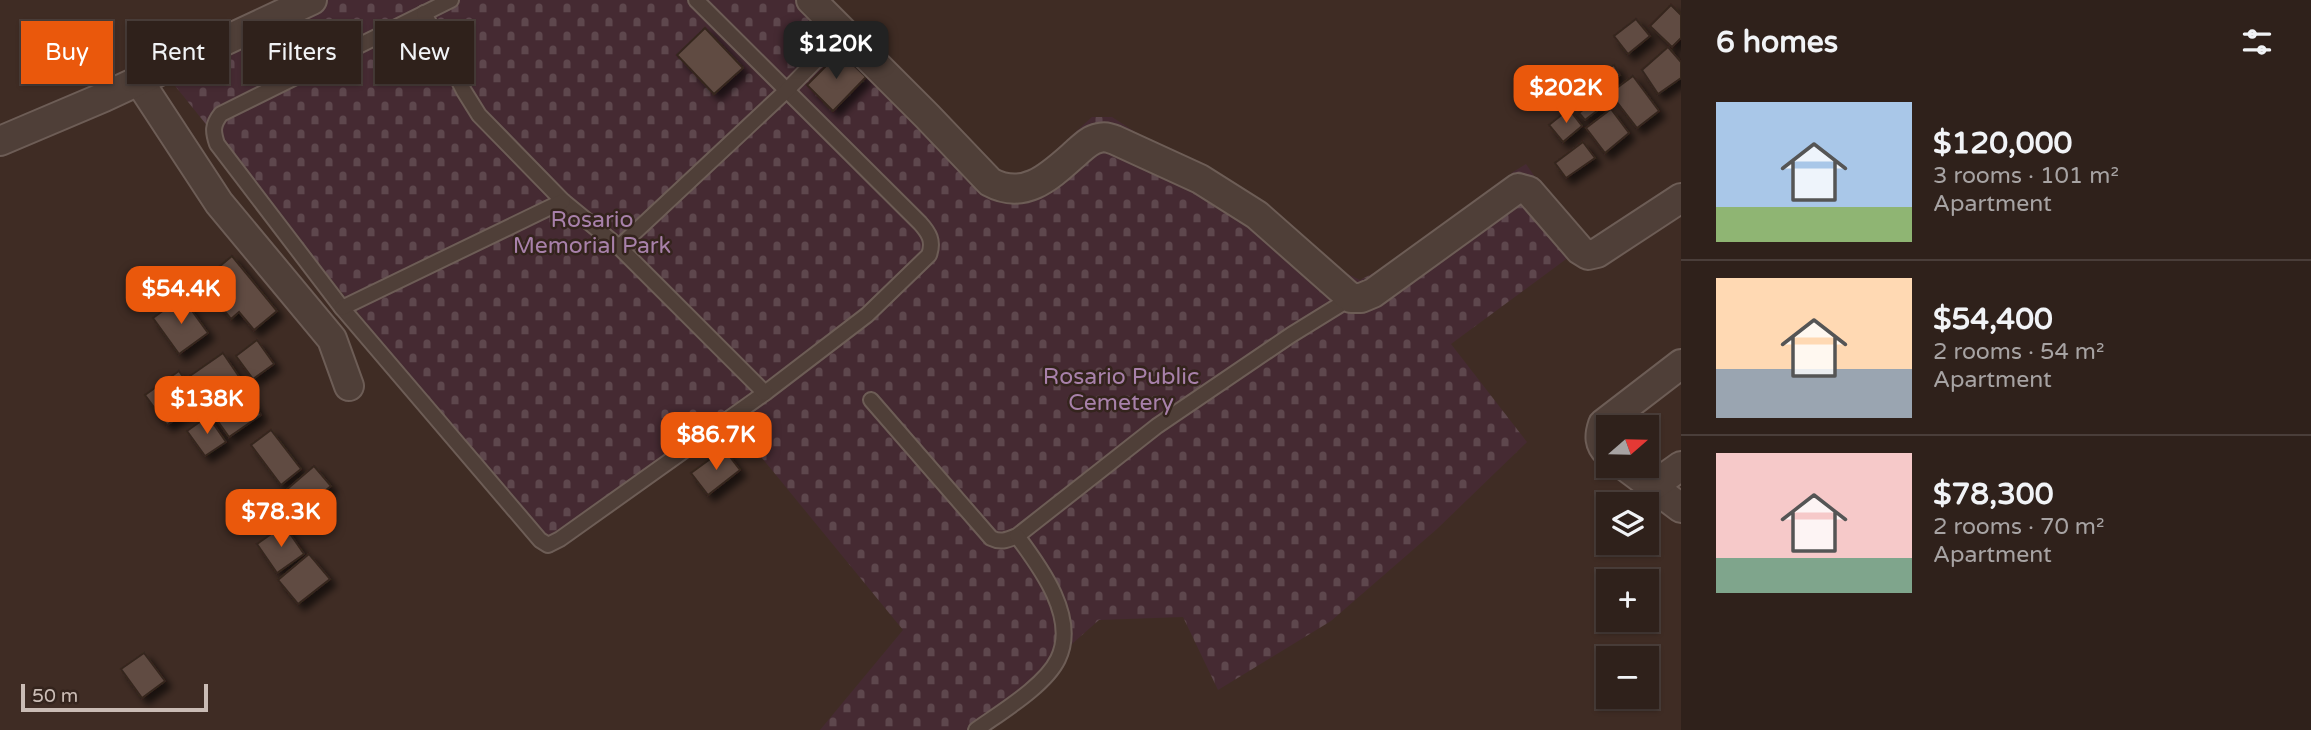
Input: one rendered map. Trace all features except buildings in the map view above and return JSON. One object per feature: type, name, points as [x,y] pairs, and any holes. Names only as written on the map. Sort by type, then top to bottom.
[{"type":"street","points":[[229,39],[312,0]]},
{"type":"street","points":[[811,0],[990,182],[1001,188],[1026,188],[1040,182],[1090,141],[1104,137],[1115,140],[1200,179],[1257,215],[1351,298],[1361,298],[1373,293],[1518,188],[1529,191],[1588,256],[1597,253],[1681,198]]},
{"type":"street","points":[[0,141],[132,84]]},
{"type":"street","points":[[141,84],[219,203],[332,340],[349,386]]},
{"type":"street","points":[[1615,415],[1681,364]]},
{"type":"street","points":[[1653,486],[1681,466]]},
{"type":"street","points":[[1642,478],[1681,508]]},
{"type":"lane","points":[[451,0],[221,114],[213,129],[217,144],[342,308],[540,541],[548,545],[560,540],[765,393],[867,315],[929,255],[932,247],[929,233],[920,223],[696,0]]},
{"type":"lane","points":[[424,13],[474,109],[564,201],[620,247],[765,393]]},
{"type":"lane","points":[[620,247],[786,91],[844,32]]},
{"type":"lane","points":[[342,308],[564,201]]},
{"type":"lane","points":[[871,400],[991,538],[1000,542],[1017,536],[1157,426],[1291,335],[1351,298]]},
{"type":"lane","points":[[976,730],[1042,680],[1058,660],[1065,635],[1060,608],[1033,558],[1017,536]]},
{"type":"green space","points":[[301,0],[800,0],[990,193],[1034,176],[1057,149],[1092,117],[1112,117],[1329,265],[1360,280],[1383,268],[1484,199],[1513,172],[1526,164],[1557,209],[1588,243],[1451,344],[1527,442],[1437,529],[1331,621],[1218,690],[1183,617],[1099,620],[975,730],[820,730],[903,630],[730,419],[552,553],[174,84],[229,84],[229,33],[243,27],[243,84],[361,84],[361,21],[256,21]]},
{"type":"park label","name":"Rosario Memorial Park","points":[[592,232]]},
{"type":"park label","name":"Rosario Public Cemetery","points":[[1121,389]]}]
